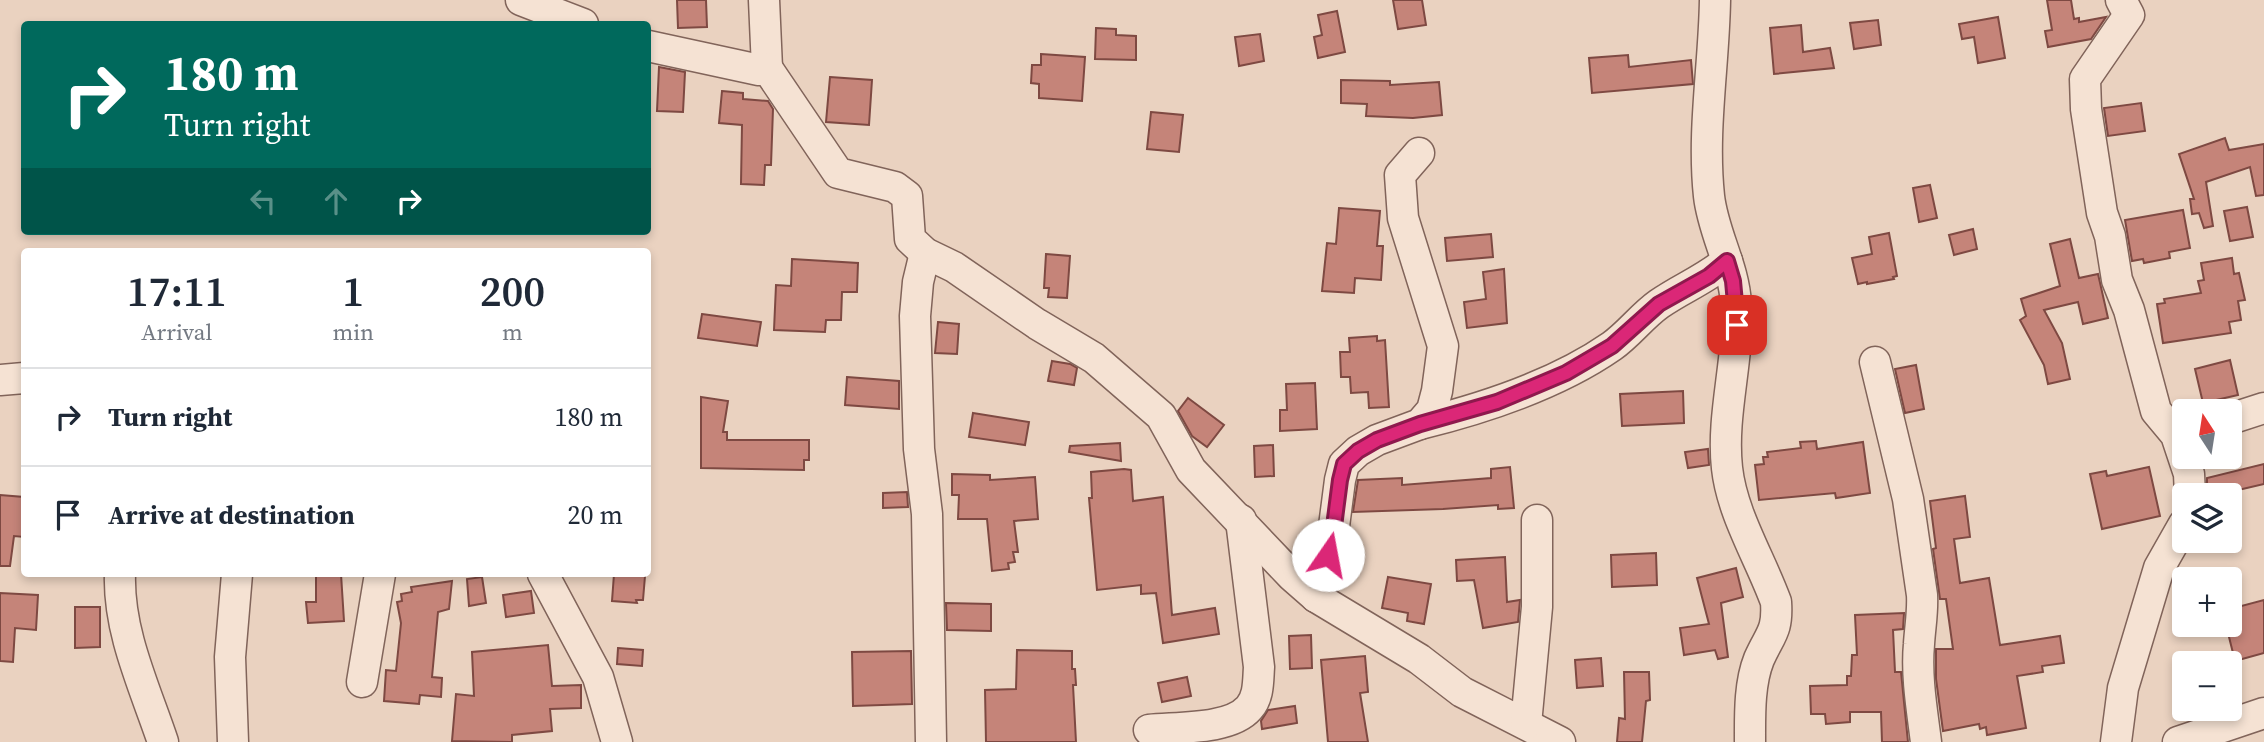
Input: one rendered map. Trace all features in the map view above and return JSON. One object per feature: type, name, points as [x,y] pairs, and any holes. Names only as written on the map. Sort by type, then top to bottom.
[{"type":"street","points":[[764,0],[767,68],[838,173],[895,187],[906,196],[910,239],[926,253],[954,267],[1037,324],[1094,358],[1161,416],[1191,470],[1292,576],[1316,597],[1419,660],[1462,692],[1560,742]]},
{"type":"street","points":[[1715,0],[1706,155],[1712,219],[1733,281],[1737,325],[1726,445],[1727,470],[1734,497],[1771,586],[1777,610],[1774,632],[1760,658],[1754,679],[1750,742]]},
{"type":"street","points":[[2121,0],[2129,15],[2085,79],[2086,109],[2102,213],[2110,236],[2117,280],[2129,310],[2156,411],[2172,426]]},
{"type":"street","points":[[526,1],[576,21]]},
{"type":"street","points":[[651,47],[759,70],[767,68]]},
{"type":"street","points":[[1419,153],[1400,175],[1403,218],[1443,346],[1432,410],[1420,424]]},
{"type":"street","points":[[926,253],[918,282],[915,316],[919,449],[927,514],[931,742]]},
{"type":"street","points":[[1316,597],[1333,534],[1344,464],[1358,451],[1377,440],[1420,424],[1487,405],[1566,373],[1612,346],[1659,304],[1709,276],[1727,261]]},
{"type":"street","points":[[1875,362],[1908,499],[1922,595],[1920,701],[1926,742]]},
{"type":"street","points":[[0,380],[21,378]]},
{"type":"street","points":[[2242,415],[2264,408]]},
{"type":"street","points":[[1149,730],[1229,722],[1249,708],[1258,691],[1259,667],[1241,520]]},
{"type":"street","points":[[1526,724],[1537,607],[1537,520]]},
{"type":"street","points":[[2116,742],[2123,688],[2159,568],[2172,545]]},
{"type":"street","points":[[120,577],[128,637],[163,742]]},
{"type":"street","points":[[233,742],[230,657],[237,577]]},
{"type":"street","points":[[362,682],[380,577]]},
{"type":"street","points":[[545,577],[598,677],[617,742]]},
{"type":"street","points":[[2178,742],[2264,713]]},
{"type":"building","points":[[677,0],[706,0],[707,27],[678,28]]},
{"type":"building","points":[[1393,0],[1422,0],[1426,25],[1398,29]]},
{"type":"building","points":[[2047,0],[2071,0],[2074,19],[2079,18],[2079,22],[2106,17],[2091,39],[2048,47],[2045,31],[2052,30]]},
{"type":"building","points":[[1337,11],[1345,52],[1318,58],[1314,37],[1322,35],[1318,15]]},
{"type":"building","points":[[1998,17],[2005,58],[1978,63],[1974,37],[1962,39],[1959,24]]},
{"type":"building","points":[[1878,20],[1881,45],[1854,49],[1850,23]]},
{"type":"building","points":[[1801,25],[1803,52],[1830,48],[1834,68],[1774,74],[1770,28]]},
{"type":"building","points":[[1096,28],[1116,29],[1116,35],[1136,36],[1136,60],[1095,59]]},
{"type":"building","points":[[1260,34],[1264,61],[1239,66],[1235,37]]},
{"type":"building","points":[[1041,54],[1085,57],[1082,101],[1039,98],[1039,84],[1031,83],[1032,65],[1041,65]]},
{"type":"building","points":[[1628,55],[1629,67],[1691,60],[1693,84],[1592,93],[1589,58]]},
{"type":"building","points":[[659,67],[685,72],[683,112],[657,111]]},
{"type":"building","points":[[830,77],[872,80],[869,125],[826,122]]},
{"type":"building","points":[[1341,80],[1390,81],[1390,85],[1439,82],[1442,115],[1413,118],[1366,116],[1367,104],[1341,103]]},
{"type":"building","points":[[722,91],[743,93],[743,99],[768,101],[773,109],[771,165],[765,165],[764,185],[741,184],[742,125],[719,123]]},
{"type":"building","points":[[2141,103],[2145,131],[2108,136],[2104,108]]},
{"type":"building","points":[[1151,112],[1183,115],[1179,152],[1147,149]]},
{"type":"building","points":[[2225,138],[2229,150],[2264,144],[2264,195],[2256,196],[2250,167],[2206,182],[2213,226],[2204,228],[2199,213],[2192,214],[2190,199],[2194,199],[2179,154]]},
{"type":"building","points":[[1930,185],[1937,218],[1919,222],[1913,188]]},
{"type":"building","points":[[2247,207],[2253,237],[2230,241],[2224,211]]},
{"type":"building","points":[[1339,208],[1380,211],[1377,246],[1383,246],[1381,280],[1355,278],[1354,293],[1322,291],[1327,243],[1336,244]]},
{"type":"building","points":[[2183,210],[2190,248],[2169,252],[2170,258],[2144,263],[2143,259],[2132,261],[2125,220]]},
{"type":"building","points":[[1973,229],[1977,249],[1954,255],[1949,235]]},
{"type":"building","points":[[1889,233],[1897,276],[1893,277],[1894,279],[1858,284],[1852,258],[1872,254],[1869,237]]},
{"type":"building","points":[[1491,234],[1493,257],[1447,261],[1445,238]]},
{"type":"building","points":[[2070,239],[2079,278],[2098,274],[2108,318],[2083,324],[2078,302],[2044,310],[2062,343],[2070,379],[2048,384],[2044,365],[2020,320],[2026,316],[2021,299],[2060,286],[2050,244]]},
{"type":"building","points":[[1046,254],[1070,256],[1067,298],[1048,297],[1049,288],[1044,288]]},
{"type":"building","points":[[2232,258],[2234,274],[2239,273],[2245,300],[2238,301],[2241,320],[2229,322],[2231,333],[2163,343],[2157,304],[2165,303],[2164,299],[2201,293],[2198,281],[2204,280],[2201,263]]},
{"type":"building","points":[[792,259],[858,263],[857,292],[842,292],[841,320],[826,320],[825,332],[774,330],[776,285],[791,286]]},
{"type":"building","points":[[1504,269],[1507,323],[1467,328],[1464,302],[1486,299],[1483,272]]},
{"type":"building","points":[[702,314],[761,322],[757,346],[698,338]]},
{"type":"building","points":[[938,322],[959,324],[957,354],[935,353]]},
{"type":"building","points":[[1377,336],[1377,341],[1385,340],[1389,407],[1369,408],[1368,392],[1351,393],[1350,377],[1341,377],[1340,352],[1350,352],[1349,338]]},
{"type":"building","points":[[2230,360],[2238,395],[2202,399],[2195,369]]},
{"type":"building","points":[[1052,361],[1077,368],[1074,385],[1048,381]]},
{"type":"building","points":[[1916,365],[1924,409],[1905,413],[1895,369]]},
{"type":"building","points":[[847,377],[899,381],[899,409],[845,405]]},
{"type":"building","points":[[1315,383],[1317,429],[1280,431],[1280,410],[1287,410],[1286,384]]},
{"type":"building","points":[[1683,391],[1684,423],[1622,426],[1620,394]]},
{"type":"building","points":[[701,397],[728,401],[723,432],[727,432],[727,440],[809,440],[809,460],[804,460],[804,470],[701,468]]},
{"type":"building","points":[[1188,398],[1224,425],[1207,447],[1192,436],[1178,411]]},
{"type":"building","points":[[973,413],[1029,422],[1025,445],[969,437]]},
{"type":"building","points":[[1816,441],[1817,449],[1863,442],[1870,493],[1836,498],[1835,493],[1759,500],[1755,465],[1764,464],[1763,457],[1768,457],[1767,452],[1801,448],[1800,442]]},
{"type":"building","points":[[1120,443],[1121,461],[1069,452],[1070,446]]},
{"type":"building","points":[[1273,445],[1274,476],[1255,477],[1254,446]]},
{"type":"building","points":[[1708,449],[1709,465],[1688,468],[1685,452]]},
{"type":"building","points":[[2264,464],[2264,484],[2242,489],[2242,483],[2207,483],[2207,478]]},
{"type":"building","points":[[1510,467],[1514,508],[1498,509],[1498,505],[1353,512],[1358,480],[1402,478],[1402,485],[1491,478],[1491,469]]},
{"type":"building","points":[[2149,467],[2160,516],[2102,529],[2090,474],[2106,471],[2107,476]]},
{"type":"building","points":[[1131,470],[1133,501],[1163,497],[1172,615],[1215,608],[1219,634],[1163,643],[1156,593],[1141,594],[1141,585],[1097,590],[1089,498],[1092,498],[1091,472]]},
{"type":"building","points":[[952,474],[990,475],[990,480],[1035,477],[1038,519],[1014,521],[1018,552],[1013,552],[1015,562],[1008,563],[1009,569],[992,571],[987,519],[958,519],[959,495],[952,495]]},
{"type":"building","points":[[907,492],[908,507],[883,508],[883,493]]},
{"type":"building","points":[[0,495],[21,497],[21,537],[14,536],[10,566],[0,566]]},
{"type":"building","points":[[1965,496],[1970,537],[1954,539],[1960,583],[1989,578],[2000,645],[2060,636],[2064,663],[2042,666],[2043,672],[2017,676],[2026,728],[1987,735],[1986,727],[1980,729],[1979,724],[1943,731],[1936,679],[1936,649],[1953,649],[1946,599],[1940,599],[1930,501]]},
{"type":"building","points":[[1656,553],[1657,585],[1612,587],[1611,555]]},
{"type":"building","points":[[1505,557],[1507,602],[1520,600],[1518,622],[1483,628],[1474,580],[1457,581],[1456,560]]},
{"type":"building","points":[[1736,568],[1743,597],[1721,603],[1728,657],[1718,659],[1715,650],[1684,655],[1680,628],[1709,624],[1697,578]]},
{"type":"building","points":[[316,577],[341,577],[344,621],[308,623],[306,602],[316,602]]},
{"type":"building","points":[[482,577],[486,603],[469,606],[467,579]]},
{"type":"building","points":[[614,577],[645,577],[643,600],[636,600],[637,603],[612,601]]},
{"type":"building","points":[[1388,577],[1431,584],[1424,624],[1407,621],[1408,613],[1382,608]]},
{"type":"building","points":[[452,581],[449,609],[438,612],[432,677],[442,678],[441,697],[420,695],[419,704],[384,701],[386,670],[396,671],[401,623],[397,602],[402,601],[401,594],[412,592],[411,587]]},
{"type":"building","points":[[531,591],[534,613],[506,617],[503,595]]},
{"type":"building","points":[[0,593],[38,595],[36,630],[15,628],[13,662],[0,661]]},
{"type":"building","points":[[2264,600],[2264,653],[2242,659],[2242,651],[2232,651],[2229,637],[2242,637],[2242,606]]},
{"type":"building","points":[[946,603],[991,604],[991,631],[947,630]]},
{"type":"building","points":[[75,607],[100,607],[100,647],[75,648]]},
{"type":"building","points":[[1904,613],[1903,629],[1893,630],[1895,672],[1901,672],[1908,742],[1882,742],[1881,712],[1850,712],[1850,722],[1826,724],[1825,714],[1811,714],[1810,686],[1847,685],[1847,676],[1851,676],[1852,655],[1857,655],[1855,615]]},
{"type":"building","points":[[1311,635],[1312,668],[1290,669],[1289,636]]},
{"type":"building","points":[[548,645],[552,686],[581,685],[581,708],[550,709],[552,731],[512,735],[512,742],[452,741],[456,694],[474,696],[472,652]]},
{"type":"building","points":[[618,648],[643,650],[642,666],[617,664]]},
{"type":"building","points":[[1017,650],[1072,651],[1072,669],[1075,669],[1076,685],[1073,685],[1076,742],[986,742],[985,690],[1016,689]]},
{"type":"building","points":[[911,651],[912,704],[853,706],[852,652]]},
{"type":"building","points":[[1365,656],[1368,692],[1360,693],[1368,742],[1328,742],[1321,660]]},
{"type":"building","points":[[1601,658],[1603,686],[1577,688],[1575,660]]},
{"type":"building","points":[[1624,672],[1649,672],[1650,700],[1646,701],[1642,742],[1617,742],[1619,718],[1625,719]]},
{"type":"building","points":[[1187,677],[1191,696],[1162,702],[1158,683]]},
{"type":"building","points":[[1295,706],[1297,723],[1262,729],[1261,721],[1268,710]]},
{"type":"route","points":[[1328,555],[1344,464],[1358,451],[1377,440],[1420,424],[1497,402],[1566,373],[1612,346],[1659,304],[1709,276],[1727,261],[1733,281],[1737,325]]}]
